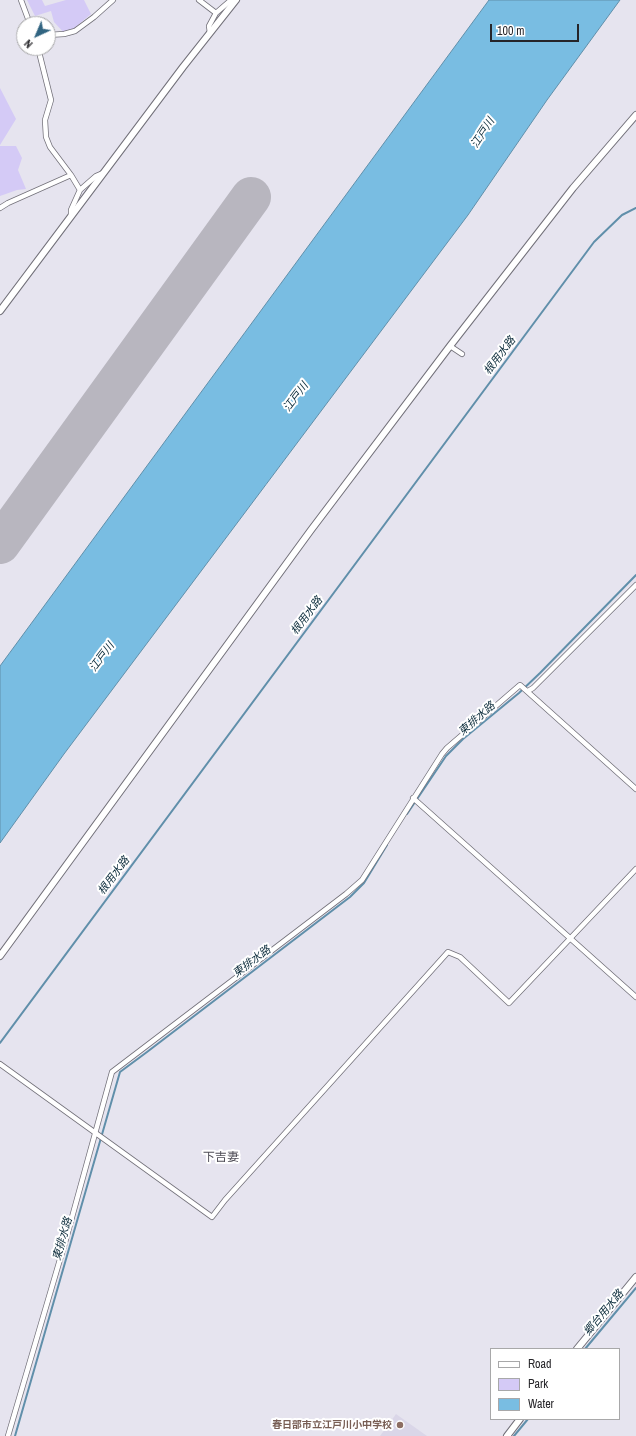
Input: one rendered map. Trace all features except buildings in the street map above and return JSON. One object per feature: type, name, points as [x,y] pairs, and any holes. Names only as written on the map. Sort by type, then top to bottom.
[{"type":"street","points":[[21,0],[27,16]]},
{"type":"street","points":[[56,34],[75,32],[113,0]]},
{"type":"street","points":[[199,0],[216,13]]},
{"type":"street","points":[[210,33],[209,26],[216,13],[232,0]]},
{"type":"street","points":[[0,311],[236,0]]},
{"type":"street","points":[[40,56],[51,100],[45,120],[46,137],[50,147],[71,175],[80,190]]},
{"type":"street","points":[[0,956],[311,530],[450,346],[573,188],[636,116]]},
{"type":"street","points":[[71,216],[71,210],[80,190],[96,176],[105,172]]},
{"type":"street","points":[[0,208],[71,175]]},
{"type":"street","points":[[450,346],[462,354]]},
{"type":"street","points":[[525,689],[533,688],[636,584]]},
{"type":"street","points":[[8,1436],[96,1133],[112,1072],[346,894],[362,880],[436,762],[447,748],[520,685],[636,789]]},
{"type":"street","points":[[413,798],[636,997]]},
{"type":"street","points":[[0,1064],[212,1217],[225,1200],[448,952],[460,957],[509,1003],[636,869]]},
{"type":"street","points":[[578,1348],[636,1277]]},
{"type":"street","points":[[507,1436],[519,1420]]},
{"type":"shaded area","name":"春日部市立江戸川小中学校","points":[[396,1414],[427,1436],[380,1436]]},
{"type":"green space","points":[[27,0],[42,0],[45,6],[66,0],[84,0],[91,14],[66,35],[56,24],[56,16],[52,16],[51,11],[35,16]]},
{"type":"green space","points":[[0,88],[16,119],[0,145]]},
{"type":"green space","points":[[0,146],[16,146],[22,158],[18,170],[26,189],[17,190],[0,196]]},
{"type":"water","name":"江戸川","points":[[489,0],[620,0],[547,100],[468,215],[64,754],[0,843],[0,666]]},
{"type":"waterway","name":"根用水路","points":[[0,1043],[594,242],[622,215],[636,208]]},
{"type":"waterway","name":"東排水路","points":[[407,814],[446,756],[463,739],[519,693],[540,673],[636,575]]},
{"type":"waterway","name":"東排水路","points":[[15,1436],[120,1072],[350,897],[364,883],[387,845]]},
{"type":"waterway","name":"郷台用水路","points":[[586,1348],[636,1288]]},
{"type":"waterway","name":"郷台用水路","points":[[514,1436],[527,1420]]},
{"type":"runway","points":[[0,544],[251,197]]},
{"type":"place","name":"春日部市立江戸川小中学校","points":[[400,1425]]},
{"type":"district","name":"下吉妻","points":[[221,1158]]}]
